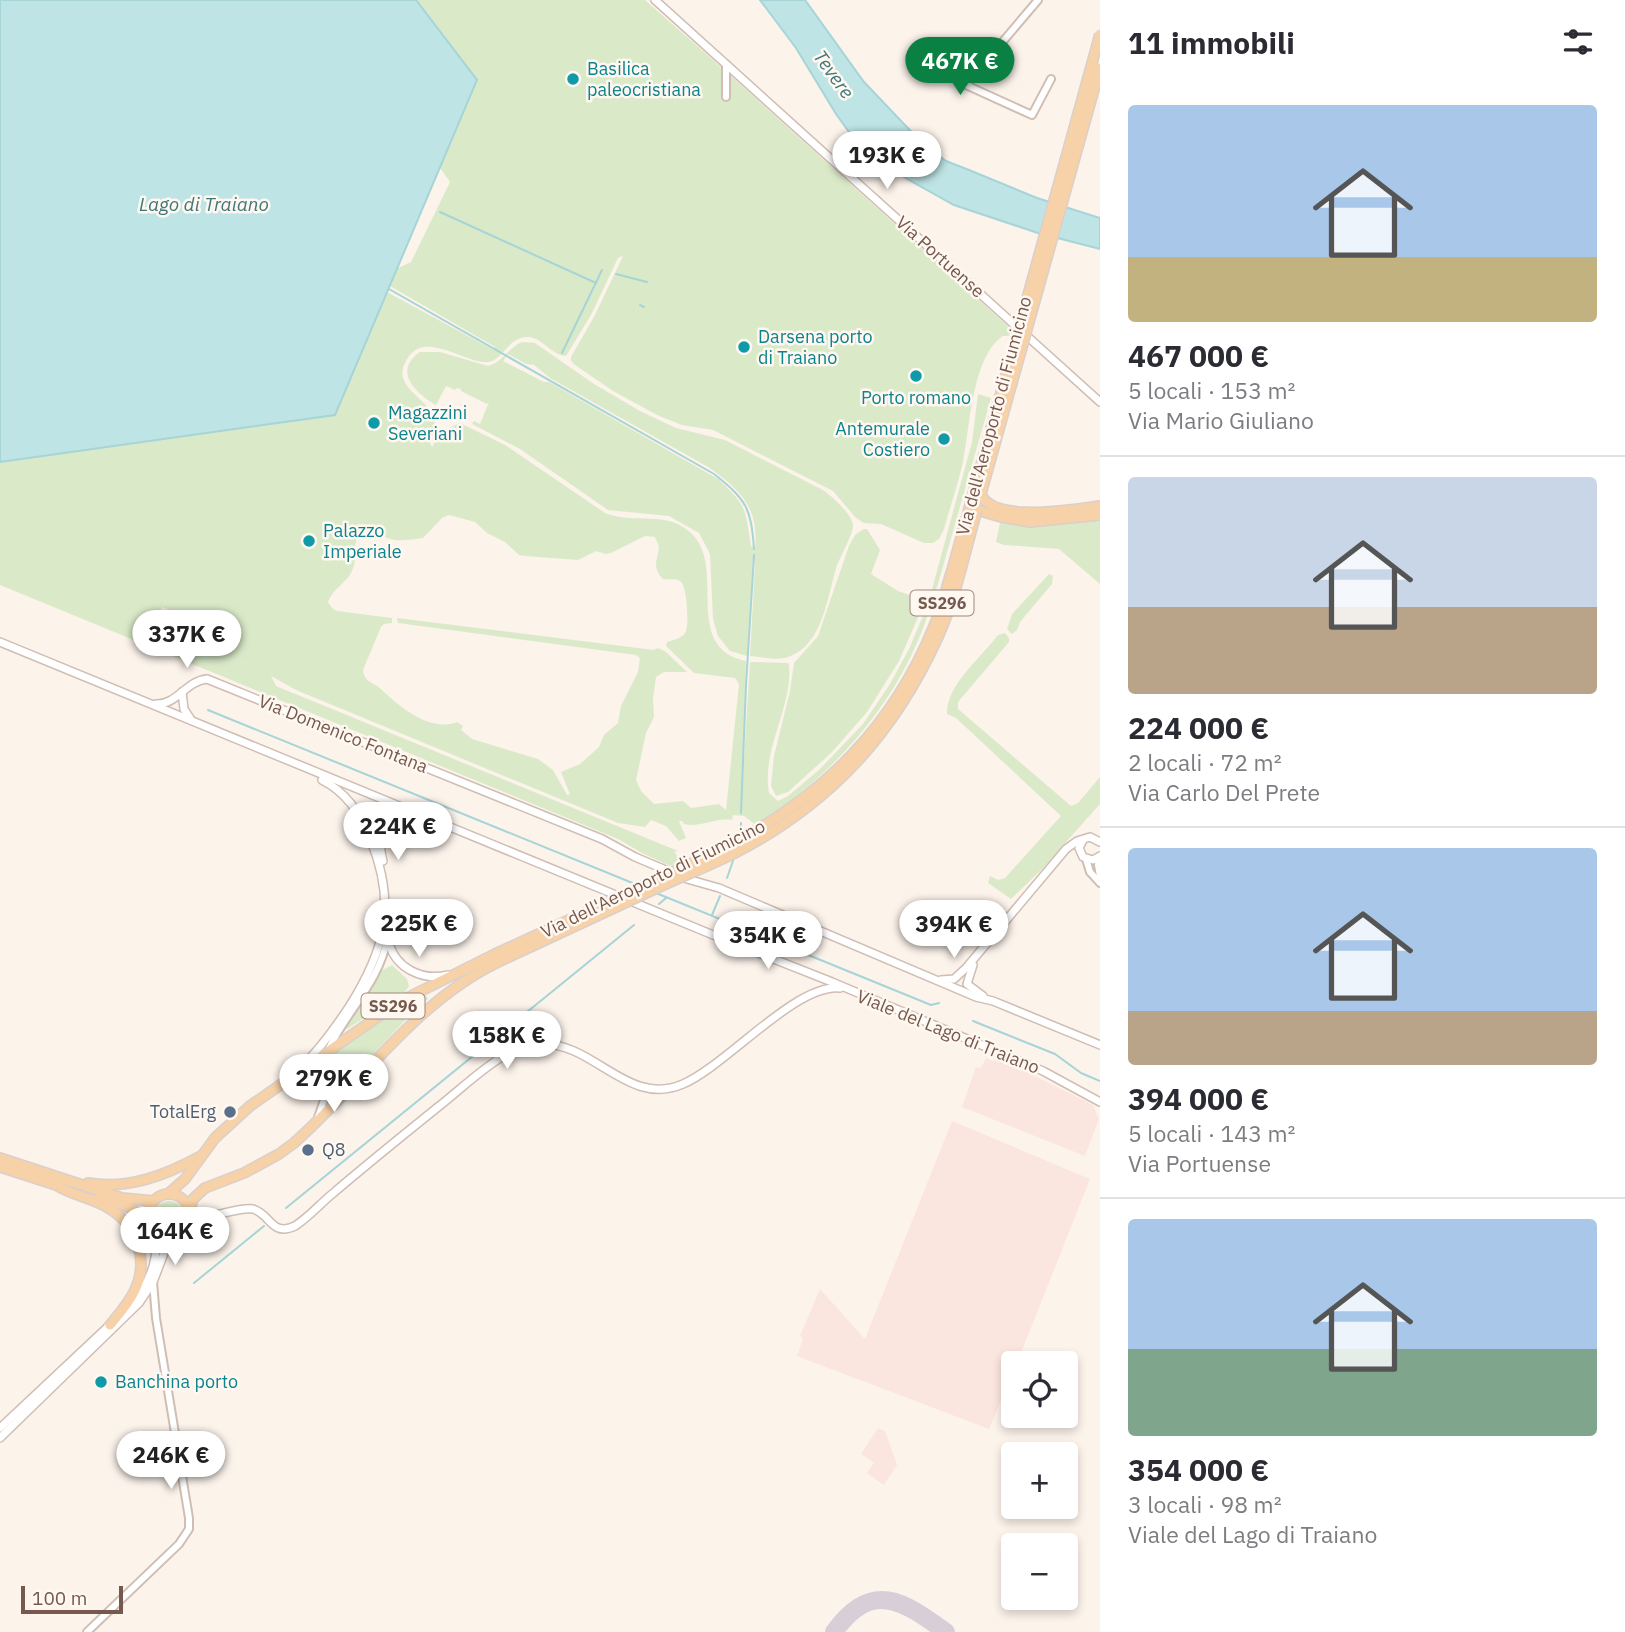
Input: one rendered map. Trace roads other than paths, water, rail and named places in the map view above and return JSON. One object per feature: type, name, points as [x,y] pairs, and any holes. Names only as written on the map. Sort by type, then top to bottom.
[{"type":"main road","name":"Via dell'Aeroporto di Fiumicino","points":[[190,1210],[193,1199],[205,1188],[244,1173],[268,1160],[313,1126],[442,996],[496,958],[754,832],[812,794],[848,760],[890,709],[935,625],[1100,34]]},
{"type":"main road","name":"Via dell'Aeroporto di Fiumicino","points":[[168,1194],[185,1179],[226,1127],[275,1089],[400,1002],[458,971],[496,958],[734,853],[802,812],[861,759],[896,715],[939,635],[951,601],[1100,68]]},
{"type":"main road","points":[[974,486],[974,505],[977,510],[1029,513],[1100,506]]},
{"type":"main road","points":[[981,494],[987,503],[1001,513],[1030,522],[1100,515]]},
{"type":"main road","points":[[56,1180],[127,1184],[180,1167],[203,1155]]},
{"type":"main road","points":[[0,1158],[56,1180],[126,1206],[149,1219],[156,1231],[167,1236],[175,1236],[188,1224],[190,1210],[182,1199],[168,1194],[154,1201],[134,1201],[56,1180],[0,1167]]},
{"type":"main road","points":[[56,1180],[66,1191],[109,1208],[128,1225],[136,1239],[140,1253],[139,1278],[128,1301],[110,1325]]},
{"type":"main road","points":[[149,1219],[154,1201]]},
{"type":"street","name":"Via Portuense","points":[[655,0],[1100,402]]},
{"type":"street","points":[[1038,0],[966,85],[1032,115],[1051,79]]},
{"type":"street","points":[[726,64],[726,97]]},
{"type":"street","name":"Viale del Lago di Traiano","points":[[0,642],[832,982],[1044,1071],[1100,1102]]},
{"type":"street","name":"Via Domenico Fontana","points":[[182,692],[192,683],[207,679],[601,839],[687,879],[719,888],[976,997],[993,1001],[1100,1045]]},
{"type":"street","points":[[150,704],[167,703],[182,692],[184,709],[193,721]]},
{"type":"street","points":[[275,1089],[307,1061],[332,1033],[371,971],[377,957],[384,921],[384,889],[376,853],[364,825],[338,790],[301,766]]},
{"type":"street","points":[[364,825],[375,828],[406,819],[443,825]]},
{"type":"street","points":[[313,1126],[335,1081],[326,1062],[337,1034],[382,959],[388,931],[390,899],[381,851],[383,830],[387,825]]},
{"type":"street","points":[[937,979],[954,979],[977,956],[1072,844],[1090,837],[1099,840]]},
{"type":"street","points":[[1083,840],[1080,845],[1083,857],[1090,872],[1100,883]]},
{"type":"street","points":[[1060,858],[1073,853],[1093,860],[1100,856]]},
{"type":"street","points":[[1100,856],[1100,876]]},
{"type":"street","points":[[388,931],[392,949],[409,970],[431,977],[458,971]]},
{"type":"street","points":[[977,956],[968,974],[967,984],[993,1001]]},
{"type":"street","points":[[188,1224],[248,1209],[259,1212],[278,1228],[293,1228],[487,1068],[516,1050],[542,1044],[562,1047],[587,1058],[632,1085],[645,1089],[665,1089],[696,1078],[810,995],[828,988],[849,991]]},
{"type":"street","points":[[275,1089],[288,1083],[312,1079],[323,1070],[329,1072]]},
{"type":"street","points":[[332,1087],[340,1082],[359,1079]]},
{"type":"street","points":[[0,1428],[133,1303],[148,1281],[158,1246],[156,1231]]},
{"type":"street","points":[[0,1438],[139,1303],[153,1282],[166,1248],[175,1236]]},
{"type":"street","points":[[87,1632],[179,1544],[189,1528],[156,1318],[153,1282]]},
{"type":"street","points":[[139,1303],[148,1304],[156,1318]]},
{"type":"water","name":"Lago di Traiano","points":[[0,0],[416,0],[477,80],[335,415],[0,462]]},
{"type":"water","name":"Tevere","points":[[760,0],[805,0],[864,82],[923,144],[946,161],[1037,198],[1100,218],[1100,249],[1038,233],[954,205],[884,166],[857,143],[796,48]]},
{"type":"waterway","points":[[440,212],[596,283]]},
{"type":"waterway","points":[[562,353],[602,270]]},
{"type":"waterway","points":[[616,274],[647,282]]},
{"type":"waterway","points":[[389,289],[714,474],[734,491],[745,506],[749,514],[754,549]]},
{"type":"waterway","points":[[640,305],[644,307]]},
{"type":"waterway","points":[[741,813],[754,555]]},
{"type":"waterway","points":[[208,710],[635,884]]},
{"type":"waterway","points":[[740,835],[741,823]]},
{"type":"waterway","points":[[727,878],[734,858]]},
{"type":"waterway","points":[[656,893],[931,1005],[939,1003]]},
{"type":"waterway","points":[[712,915],[720,896]]},
{"type":"waterway","points":[[659,904],[666,898]]},
{"type":"waterway","points":[[286,1208],[634,925]]},
{"type":"waterway","points":[[973,1021],[1055,1054],[1081,1073],[1100,1081]]},
{"type":"waterway","points":[[194,1283],[264,1226]]},
{"type":"place","name":"Basilica paleocristiana","points":[[573,79]]},
{"type":"place","name":"Darsena porto di Traiano","points":[[744,347]]},
{"type":"place","name":"Porto romano","points":[[916,376]]},
{"type":"place","name":"Magazzini Severiani","points":[[374,423]]},
{"type":"place","name":"Antemurale Costiero","points":[[944,439]]},
{"type":"place","name":"Palazzo Imperiale","points":[[309,541]]},
{"type":"place","name":"TotalErg","points":[[230,1112]]},
{"type":"place","name":"Q8","points":[[308,1150]]},
{"type":"place","name":"Banchina porto","points":[[101,1382]]}]
